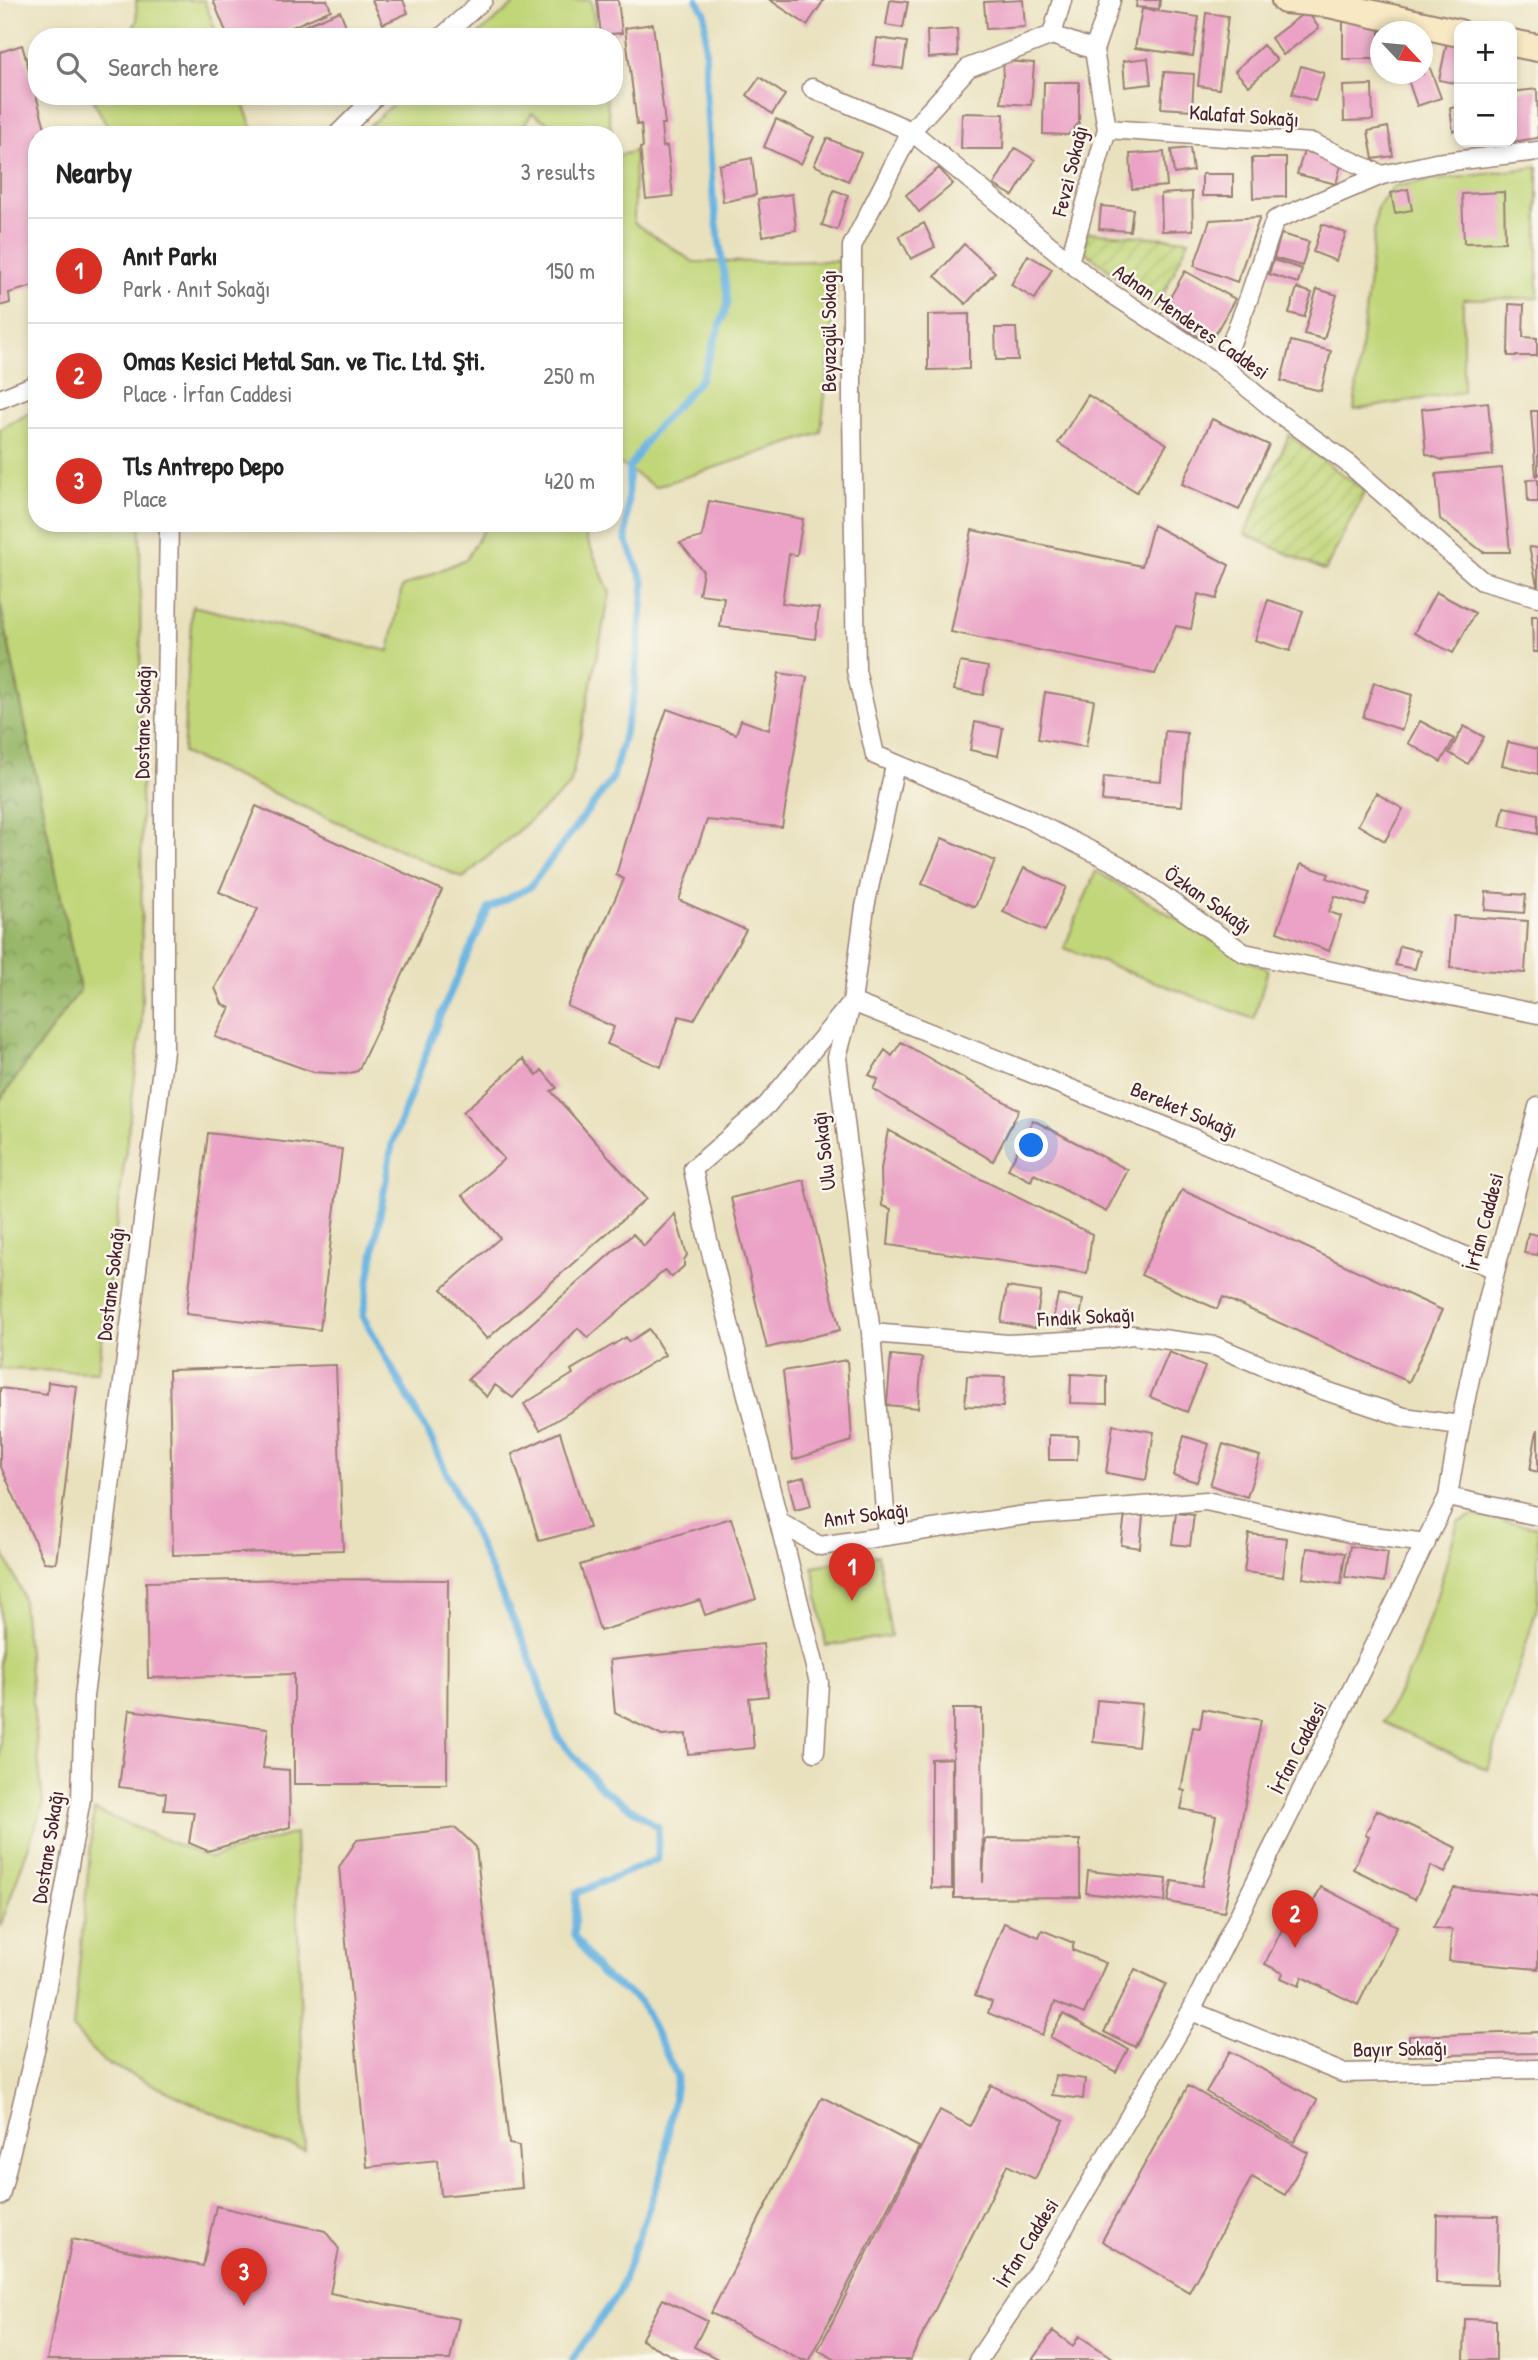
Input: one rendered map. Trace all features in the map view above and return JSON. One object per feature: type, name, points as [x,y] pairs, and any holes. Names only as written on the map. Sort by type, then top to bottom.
[{"type":"street","points":[[452,28],[483,0]]},
{"type":"street","points":[[1062,0],[1052,35],[1094,50]]},
{"type":"street","name":"Fevzi Sokağı","points":[[1069,262],[1107,129],[1094,50],[1111,0]]},
{"type":"street","points":[[1285,0],[1333,2],[1384,9],[1454,31]]},
{"type":"street","name":"Beyazgül Sokağı","points":[[874,755],[856,670],[852,246],[911,131],[968,68],[1052,35]]},
{"type":"street","points":[[1517,44],[1538,48]]},
{"type":"street","name":"Adnan Menderes Caddesi","points":[[812,88],[911,131],[1094,282],[1222,366],[1277,412],[1349,464],[1482,581],[1538,597]]},
{"type":"street","points":[[346,126],[367,105]]},
{"type":"street","name":"Kalafat Sokağı","points":[[1107,129],[1313,144],[1382,175]]},
{"type":"street","points":[[1222,366],[1275,220],[1382,175],[1436,163],[1538,151]]},
{"type":"street","points":[[0,399],[28,388]]},
{"type":"street","name":"Dostane Sokağı","points":[[0,2196],[36,2046],[81,1799],[85,1684],[164,1051],[164,804],[169,532]]},
{"type":"street","name":"Özkan Sokağı","points":[[874,755],[1026,818],[1119,865],[1244,953],[1538,1014]]},
{"type":"street","name":"Ulu Sokağı","points":[[887,1536],[871,1333],[836,1057],[852,1002],[865,906],[895,765]]},
{"type":"street","points":[[815,1752],[819,1683],[692,1169],[767,1105],[852,1002]]},
{"type":"street","name":"Bereket Sokağı","points":[[852,1002],[1167,1127],[1495,1269]]},
{"type":"street","name":"İrfan Caddesi","points":[[978,2360],[1047,2257],[1191,2011],[1448,1497],[1459,1424],[1495,1269],[1538,1107]]},
{"type":"street","name":"Fındık Sokağı","points":[[871,1333],[1008,1344],[1132,1335],[1215,1346],[1311,1387],[1404,1417],[1459,1424]]},
{"type":"street","points":[[1448,1497],[1538,1516]]},
{"type":"street","name":"Anıt Sokağı","points":[[779,1521],[820,1546],[1026,1515],[1206,1501],[1350,1533],[1426,1543]]},
{"type":"street","name":"Bayır Sokağı","points":[[1191,2011],[1343,2073],[1538,2069]]},
{"type":"green space","points":[[136,0],[204,0],[215,28],[133,28],[137,21]]},
{"type":"green space","points":[[519,0],[591,0],[596,28],[486,28]]},
{"type":"green space","points":[[96,105],[243,105],[252,126],[107,126]]},
{"type":"green space","points":[[392,105],[607,105],[611,126],[553,126],[532,113],[524,126],[369,126]]},
{"type":"green space","points":[[635,151],[634,223],[694,262],[839,261],[821,433],[655,487],[623,466],[623,154]]},
{"type":"green space","points":[[1538,167],[1538,298],[1463,299],[1463,392],[1354,410],[1377,208],[1394,186]]},
{"type":"green space","points":[[1088,232],[1189,240],[1157,308],[1083,250]]},
{"type":"green space","points":[[28,414],[28,532],[140,532],[142,1020],[98,1372],[0,1369],[0,1100],[80,990],[0,602],[0,429]]},
{"type":"green space","points":[[1289,435],[1365,491],[1325,571],[1245,534]]},
{"type":"green space","points":[[482,532],[584,532],[610,593],[570,786],[463,878],[183,753],[192,606],[389,651],[402,587],[466,559]]},
{"type":"green space","points":[[0,602],[80,990],[0,1100]]},
{"type":"green space","points":[[1096,871],[1248,961],[1268,969],[1254,1019],[1064,948]]},
{"type":"green space","points":[[1473,1515],[1538,1527],[1538,1604],[1488,1770],[1383,1722],[1414,1663],[1458,1522]]},
{"type":"green space","points":[[0,1545],[22,1593],[43,1805],[0,1927]]},
{"type":"green space","points":[[878,1555],[891,1636],[826,1646],[813,1566]]},
{"type":"green space","points":[[94,1810],[209,1858],[295,1833],[305,2150],[273,2141],[102,2061],[73,2029]]},
{"type":"building","points":[[213,0],[327,0],[331,10],[290,28],[224,28]]},
{"type":"building","points":[[372,0],[403,0],[408,13],[383,24]]},
{"type":"building","points":[[597,0],[618,0],[621,28],[600,28]]},
{"type":"building","points":[[770,0],[824,0],[807,25]]},
{"type":"building","points":[[890,0],[908,2],[903,28],[886,25]]},
{"type":"building","points":[[1023,0],[1025,27],[986,29],[984,2]]},
{"type":"building","points":[[1137,0],[1160,0],[1159,9],[1136,7]]},
{"type":"building","points":[[1142,9],[1199,17],[1193,56],[1135,48]]},
{"type":"building","points":[[340,11],[347,28],[299,28]]},
{"type":"building","points":[[1307,11],[1319,28],[1283,55],[1271,38]]},
{"type":"building","points":[[1206,13],[1228,16],[1219,89],[1198,86]]},
{"type":"building","points":[[1343,22],[1370,22],[1370,59],[1343,59]]},
{"type":"building","points":[[653,24],[665,124],[661,124],[663,147],[667,146],[673,196],[646,199],[640,148],[643,147],[641,124],[637,125],[625,28]]},
{"type":"building","points":[[957,29],[958,56],[928,58],[927,31]]},
{"type":"building","points":[[877,38],[907,42],[903,69],[873,65]]},
{"type":"building","points":[[1447,42],[1454,43],[1454,83],[1439,80]]},
{"type":"building","points":[[22,45],[28,67],[28,105],[39,105],[44,126],[28,126],[28,288],[9,293],[10,303],[0,306],[0,52]]},
{"type":"building","points":[[1263,45],[1277,60],[1249,86],[1235,71]]},
{"type":"building","points":[[1148,58],[1151,84],[1125,87],[1123,61]]},
{"type":"building","points":[[1004,61],[1034,63],[1031,105],[1001,103]]},
{"type":"building","points":[[1301,66],[1324,73],[1315,101],[1292,94]]},
{"type":"building","points":[[1164,72],[1194,74],[1192,110],[1161,108]]},
{"type":"building","points":[[1433,76],[1441,98],[1417,106],[1409,84],[1433,84]]},
{"type":"building","points":[[760,77],[785,95],[772,114],[747,95]]},
{"type":"building","points":[[1044,82],[1079,82],[1079,123],[1068,135],[1043,134]]},
{"type":"building","points":[[1372,85],[1373,120],[1344,121],[1343,86]]},
{"type":"building","points":[[1537,89],[1538,138],[1517,141],[1517,91]]},
{"type":"building","points":[[1450,108],[1454,108],[1453,131]]},
{"type":"building","points":[[962,113],[1004,114],[1003,149],[961,149]]},
{"type":"building","points":[[776,119],[814,137],[801,164],[764,147]]},
{"type":"building","points":[[1388,127],[1393,156],[1373,159],[1368,131]]},
{"type":"building","points":[[827,138],[861,153],[848,181],[814,165]]},
{"type":"building","points":[[1015,148],[1035,160],[1013,196],[994,185]]},
{"type":"building","points":[[1190,148],[1193,171],[1174,174],[1171,150]]},
{"type":"building","points":[[1304,151],[1342,162],[1336,184],[1297,174]]},
{"type":"building","points":[[1164,152],[1167,186],[1132,189],[1130,154]]},
{"type":"building","points":[[752,158],[756,195],[723,202],[719,165]]},
{"type":"building","points":[[1252,158],[1286,158],[1286,197],[1253,198]]},
{"type":"building","points":[[939,168],[953,184],[919,212],[906,195]]},
{"type":"building","points":[[1202,174],[1233,174],[1233,196],[1202,196]]},
{"type":"building","points":[[1408,189],[1412,210],[1395,213],[1391,193]]},
{"type":"building","points":[[834,190],[848,195],[837,230],[822,225]]},
{"type":"building","points":[[1192,192],[1193,230],[1162,231],[1161,194]]},
{"type":"building","points":[[1504,192],[1505,242],[1464,243],[1462,194]]},
{"type":"building","points":[[792,194],[796,230],[763,236],[758,199]]},
{"type":"building","points":[[1101,206],[1133,209],[1130,231],[1099,229]]},
{"type":"building","points":[[1260,217],[1237,282],[1194,266],[1210,220]]},
{"type":"building","points":[[924,223],[935,247],[911,259],[899,236]]},
{"type":"building","points":[[1322,224],[1346,233],[1336,261],[1313,252]]},
{"type":"building","points":[[1281,234],[1309,242],[1302,266],[1274,258]]},
{"type":"building","points":[[964,244],[995,272],[966,304],[935,276]]},
{"type":"building","points":[[1028,255],[1052,269],[1035,299],[1011,285]]},
{"type":"building","points":[[1273,260],[1302,269],[1298,283],[1269,274]]},
{"type":"building","points":[[1185,271],[1235,299],[1210,343],[1160,315]]},
{"type":"building","points":[[1297,288],[1312,293],[1304,317],[1289,313]]},
{"type":"building","points":[[1317,289],[1337,295],[1324,339],[1304,334]]},
{"type":"building","points":[[1509,304],[1524,305],[1523,337],[1537,338],[1537,356],[1508,356]]},
{"type":"building","points":[[969,314],[969,369],[928,370],[928,315]]},
{"type":"building","points":[[995,328],[1016,328],[1018,360],[996,360]]},
{"type":"building","points":[[1291,341],[1331,351],[1321,391],[1281,381]]},
{"type":"building","points":[[1088,395],[1167,444],[1137,492],[1058,443]]},
{"type":"building","points":[[1488,402],[1493,455],[1442,460],[1426,454],[1422,409]]},
{"type":"building","points":[[1531,411],[1538,411],[1536,476]]},
{"type":"building","points":[[1212,419],[1269,445],[1239,510],[1182,484]]},
{"type":"building","points":[[1502,468],[1510,552],[1483,552],[1440,519],[1436,474]]},
{"type":"building","points":[[1538,479],[1538,502],[1528,502],[1527,480]]},
{"type":"building","points":[[709,501],[803,519],[797,555],[789,554],[782,603],[819,608],[815,639],[720,627],[724,597],[699,594],[703,571],[680,543],[702,537]]},
{"type":"building","points":[[1153,525],[1229,565],[1216,599],[1198,594],[1191,629],[1176,626],[1155,674],[951,632],[972,530],[1142,566]]},
{"type":"building","points":[[1529,547],[1538,548],[1538,585],[1537,585]]},
{"type":"building","points":[[1436,592],[1475,613],[1453,653],[1414,633]]},
{"type":"building","points":[[1268,600],[1303,611],[1290,651],[1255,640]]},
{"type":"building","points":[[1532,616],[1538,616],[1538,652],[1533,652]]},
{"type":"building","points":[[960,662],[988,667],[983,695],[954,690]]},
{"type":"building","points":[[779,673],[807,677],[782,827],[707,820],[679,900],[746,930],[694,1020],[679,1016],[661,1067],[607,1044],[614,1027],[567,1006],[624,879],[616,875],[667,709],[736,734],[741,720],[769,730]]},
{"type":"building","points":[[1374,683],[1412,695],[1402,730],[1363,717]]},
{"type":"building","points":[[1045,692],[1094,700],[1086,747],[1038,739]]},
{"type":"building","points":[[1420,721],[1454,739],[1441,762],[1408,743]]},
{"type":"building","points":[[975,722],[1003,728],[998,756],[970,750]]},
{"type":"building","points":[[1464,726],[1484,737],[1468,764],[1449,753]]},
{"type":"building","points":[[1165,731],[1187,733],[1182,806],[1102,801],[1104,777],[1161,781]]},
{"type":"building","points":[[1508,742],[1538,749],[1538,774],[1502,765]]},
{"type":"building","points":[[1376,793],[1403,809],[1385,841],[1358,825]]},
{"type":"building","points":[[256,806],[442,890],[358,1071],[346,1074],[313,1072],[215,1037],[230,1008],[222,1004],[215,988],[258,909],[219,892]]},
{"type":"building","points":[[1504,807],[1538,814],[1538,834],[1500,826]]},
{"type":"building","points":[[942,838],[995,861],[975,907],[922,884]]},
{"type":"building","points":[[1301,864],[1329,874],[1327,878],[1370,893],[1365,906],[1335,896],[1329,912],[1341,916],[1329,951],[1277,932]]},
{"type":"building","points":[[1024,868],[1066,887],[1045,931],[1003,912]]},
{"type":"building","points":[[1486,892],[1526,895],[1524,913],[1485,910]]},
{"type":"building","points":[[1454,916],[1528,921],[1525,973],[1450,968]]},
{"type":"building","points":[[1400,946],[1420,951],[1415,969],[1395,965]]},
{"type":"building","points":[[901,1042],[1019,1110],[993,1161],[873,1089],[878,1079],[869,1075],[885,1050],[892,1056]]},
{"type":"building","points":[[523,1059],[537,1075],[542,1070],[557,1088],[551,1091],[646,1199],[487,1339],[442,1289],[500,1238],[463,1195],[504,1159],[463,1112]]},
{"type":"building","points":[[1033,1120],[1128,1170],[1106,1212],[1034,1174],[1031,1181],[1008,1169]]},
{"type":"building","points":[[888,1130],[948,1163],[1092,1234],[1087,1273],[888,1245],[891,1209],[882,1206],[881,1169]]},
{"type":"building","points":[[208,1133],[342,1149],[320,1330],[186,1314]]},
{"type":"building","points":[[804,1180],[840,1330],[767,1348],[731,1198]]},
{"type":"building","points":[[1182,1190],[1442,1310],[1409,1382],[1223,1297],[1217,1309],[1141,1275]]},
{"type":"building","points":[[675,1214],[687,1255],[684,1266],[672,1277],[665,1270],[588,1338],[578,1328],[513,1398],[495,1385],[487,1397],[468,1379],[633,1234],[644,1246]]},
{"type":"building","points":[[1528,1233],[1538,1235],[1538,1255],[1524,1253]]},
{"type":"building","points":[[1007,1287],[1041,1292],[1035,1328],[1001,1322]]},
{"type":"building","points":[[1058,1295],[1083,1300],[1078,1329],[1052,1324]]},
{"type":"building","points":[[649,1329],[665,1355],[540,1430],[524,1404],[573,1374],[571,1370],[626,1337],[629,1342]]},
{"type":"building","points":[[1169,1352],[1205,1367],[1187,1412],[1150,1397]]},
{"type":"building","points":[[891,1355],[922,1358],[918,1408],[887,1405]]},
{"type":"building","points":[[847,1360],[852,1441],[793,1460],[783,1371]]},
{"type":"building","points":[[336,1365],[343,1550],[173,1555],[169,1370]]},
{"type":"building","points":[[1071,1374],[1107,1376],[1107,1404],[1070,1403]]},
{"type":"building","points":[[967,1376],[1005,1377],[1003,1407],[965,1406]]},
{"type":"building","points":[[48,1382],[77,1386],[56,1563],[44,1562],[0,1465],[0,1388],[47,1394]]},
{"type":"building","points":[[1113,1425],[1154,1432],[1146,1480],[1106,1473]]},
{"type":"building","points":[[1538,1430],[1538,1472],[1530,1470]]},
{"type":"building","points":[[560,1432],[589,1528],[539,1541],[512,1454]]},
{"type":"building","points":[[1049,1435],[1078,1436],[1077,1460],[1049,1460]]},
{"type":"building","points":[[1184,1436],[1209,1444],[1197,1482],[1173,1475]]},
{"type":"building","points":[[1223,1444],[1260,1456],[1247,1497],[1210,1485]]},
{"type":"building","points":[[804,1477],[811,1506],[795,1510],[788,1481]]},
{"type":"building","points":[[1176,1513],[1194,1515],[1190,1546],[1172,1544]]},
{"type":"building","points":[[1125,1514],[1143,1516],[1140,1548],[1121,1545]]},
{"type":"building","points":[[731,1518],[756,1599],[705,1615],[700,1600],[600,1631],[580,1565]]},
{"type":"building","points":[[1249,1534],[1287,1538],[1283,1577],[1244,1572]]},
{"type":"building","points":[[1350,1546],[1388,1552],[1384,1582],[1345,1577]]},
{"type":"building","points":[[1307,1548],[1345,1553],[1341,1584],[1303,1578]]},
{"type":"building","points":[[448,1580],[447,1784],[294,1784],[294,1674],[148,1678],[146,1582]]},
{"type":"building","points":[[763,1644],[768,1696],[749,1698],[754,1748],[688,1754],[686,1734],[662,1736],[615,1713],[610,1660]]},
{"type":"building","points":[[1097,1700],[1142,1704],[1138,1747],[1093,1742]]},
{"type":"building","points":[[953,1709],[982,1709],[983,1883],[985,1839],[1080,1840],[1080,1897],[954,1898]]},
{"type":"building","points":[[1203,1709],[1261,1720],[1224,1912],[1168,1902],[1172,1881],[1202,1886],[1216,1816],[1181,1809],[1185,1791],[1181,1790],[1193,1727],[1200,1728]]},
{"type":"building","points":[[129,1710],[268,1728],[263,1768],[289,1770],[290,1827],[208,1851],[189,1843],[194,1812],[164,1810],[166,1793],[119,1787]]},
{"type":"building","points":[[952,1758],[952,1889],[931,1888],[931,1759]]},
{"type":"building","points":[[1377,1810],[1457,1848],[1445,1873],[1431,1866],[1415,1899],[1353,1869],[1369,1837],[1365,1835]]},
{"type":"building","points":[[456,1828],[476,1847],[509,2144],[519,2146],[522,2188],[441,2196],[438,2160],[367,2167],[339,1867],[357,1840]]},
{"type":"building","points":[[1088,1871],[1167,1879],[1165,1902],[1086,1893]]},
{"type":"building","points":[[1321,1887],[1397,1926],[1358,2005],[1302,1977],[1299,1986],[1281,1978],[1283,1973],[1265,1964],[1289,1915],[1303,1922]]},
{"type":"building","points":[[1454,1888],[1538,1896],[1538,1969],[1449,1961],[1452,1930],[1433,1928]]},
{"type":"building","points":[[1004,1923],[1039,1937],[1042,1930],[1074,1943],[1072,1950],[1106,1963],[1084,2014],[1055,2002],[1042,2035],[988,2013],[992,2002],[975,1995]]},
{"type":"building","points":[[1135,1969],[1166,1984],[1135,2047],[1104,2032]]},
{"type":"building","points":[[1063,2014],[1128,2049],[1116,2072],[1050,2037]]},
{"type":"building","points":[[1538,2032],[1538,2053],[1409,2056],[1409,2036]]},
{"type":"building","points":[[1230,2051],[1317,2100],[1294,2142],[1206,2092]]},
{"type":"building","points":[[1055,2075],[1085,2079],[1083,2099],[1052,2095]]},
{"type":"building","points":[[991,2085],[1064,2121],[1035,2179],[1007,2165],[910,2360],[836,2360],[818,2350],[940,2110],[970,2126]]},
{"type":"building","points":[[1188,2086],[1308,2153],[1285,2195],[1252,2177],[1189,2292],[1102,2241]]},
{"type":"building","points":[[822,2097],[919,2147],[809,2360],[802,2360],[711,2313]]},
{"type":"building","points":[[216,2206],[325,2231],[339,2249],[330,2293],[459,2319],[450,2360],[47,2360],[72,2239],[203,2266]]},
{"type":"building","points":[[1437,2215],[1499,2216],[1497,2285],[1436,2283]]},
{"type":"building","points":[[663,2299],[707,2321],[694,2347],[720,2360],[680,2360],[641,2340]]},
{"type":"building","points":[[1465,2319],[1496,2320],[1496,2360],[1464,2360]]},
{"type":"building","points":[[1053,2331],[1073,2346],[1079,2336],[1116,2360],[1032,2360]]},
{"type":"waterway","points":[[572,2360],[619,2292],[663,2168],[677,2076],[640,2001],[601,1974],[574,1936],[576,1893],[658,1859],[658,1827],[601,1788],[558,1737],[527,1650],[432,1441],[363,1316],[392,1144],[440,1016],[489,908],[530,887],[613,778],[634,695],[644,583],[626,540],[629,468],[651,434],[701,379],[728,303],[713,195],[706,97],[705,13],[697,0]]},
{"type":"place","name":"Anıt Parkı","points":[[852,1601]]},
{"type":"place","name":"Omas Kesici Metal San. ve Tic. Ltd. Şti.","points":[[1295,1948]]},
{"type":"place","name":"Tls Antrepo Depo","points":[[244,2306]]}]
